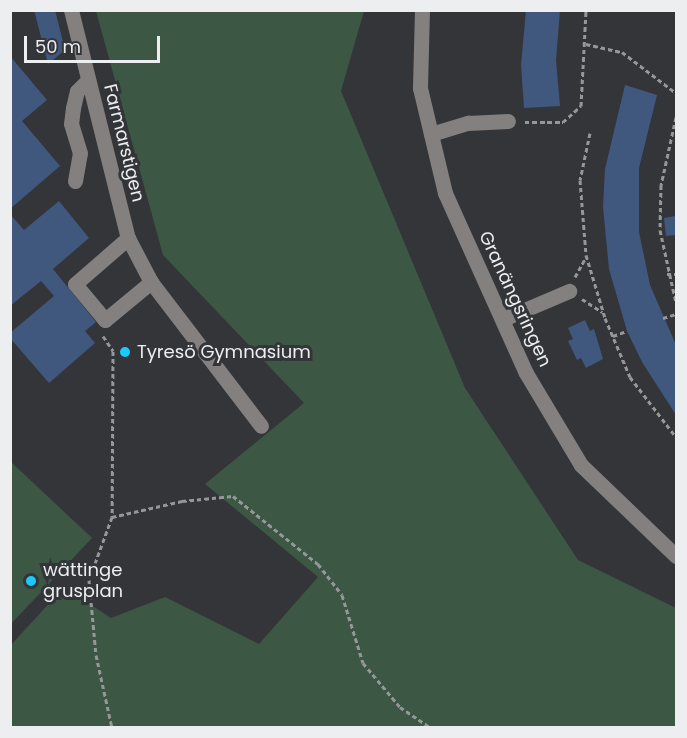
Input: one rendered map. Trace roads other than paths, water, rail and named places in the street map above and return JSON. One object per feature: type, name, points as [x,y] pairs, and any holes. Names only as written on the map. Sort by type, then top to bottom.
[{"type":"street","name":"Farmarstigen","points":[[70,10],[128,238],[151,282],[261,426]]},
{"type":"street","name":"Granängsringen","points":[[422,10],[420,88],[445,193],[504,319],[526,373],[581,465],[676,556]]},
{"type":"street","points":[[75,181],[80,153],[71,124],[73,108],[77,91],[88,80]]},
{"type":"street","points":[[431,134],[468,123],[508,121]]},
{"type":"street","points":[[128,238],[75,284],[105,320],[151,282]]},
{"type":"street","points":[[504,319],[569,291]]},
{"type":"place","name":"Tyresö Gymnasium","points":[[125,352]]},
{"type":"place","name":"wättinge grusplan","points":[[31,581]]}]
